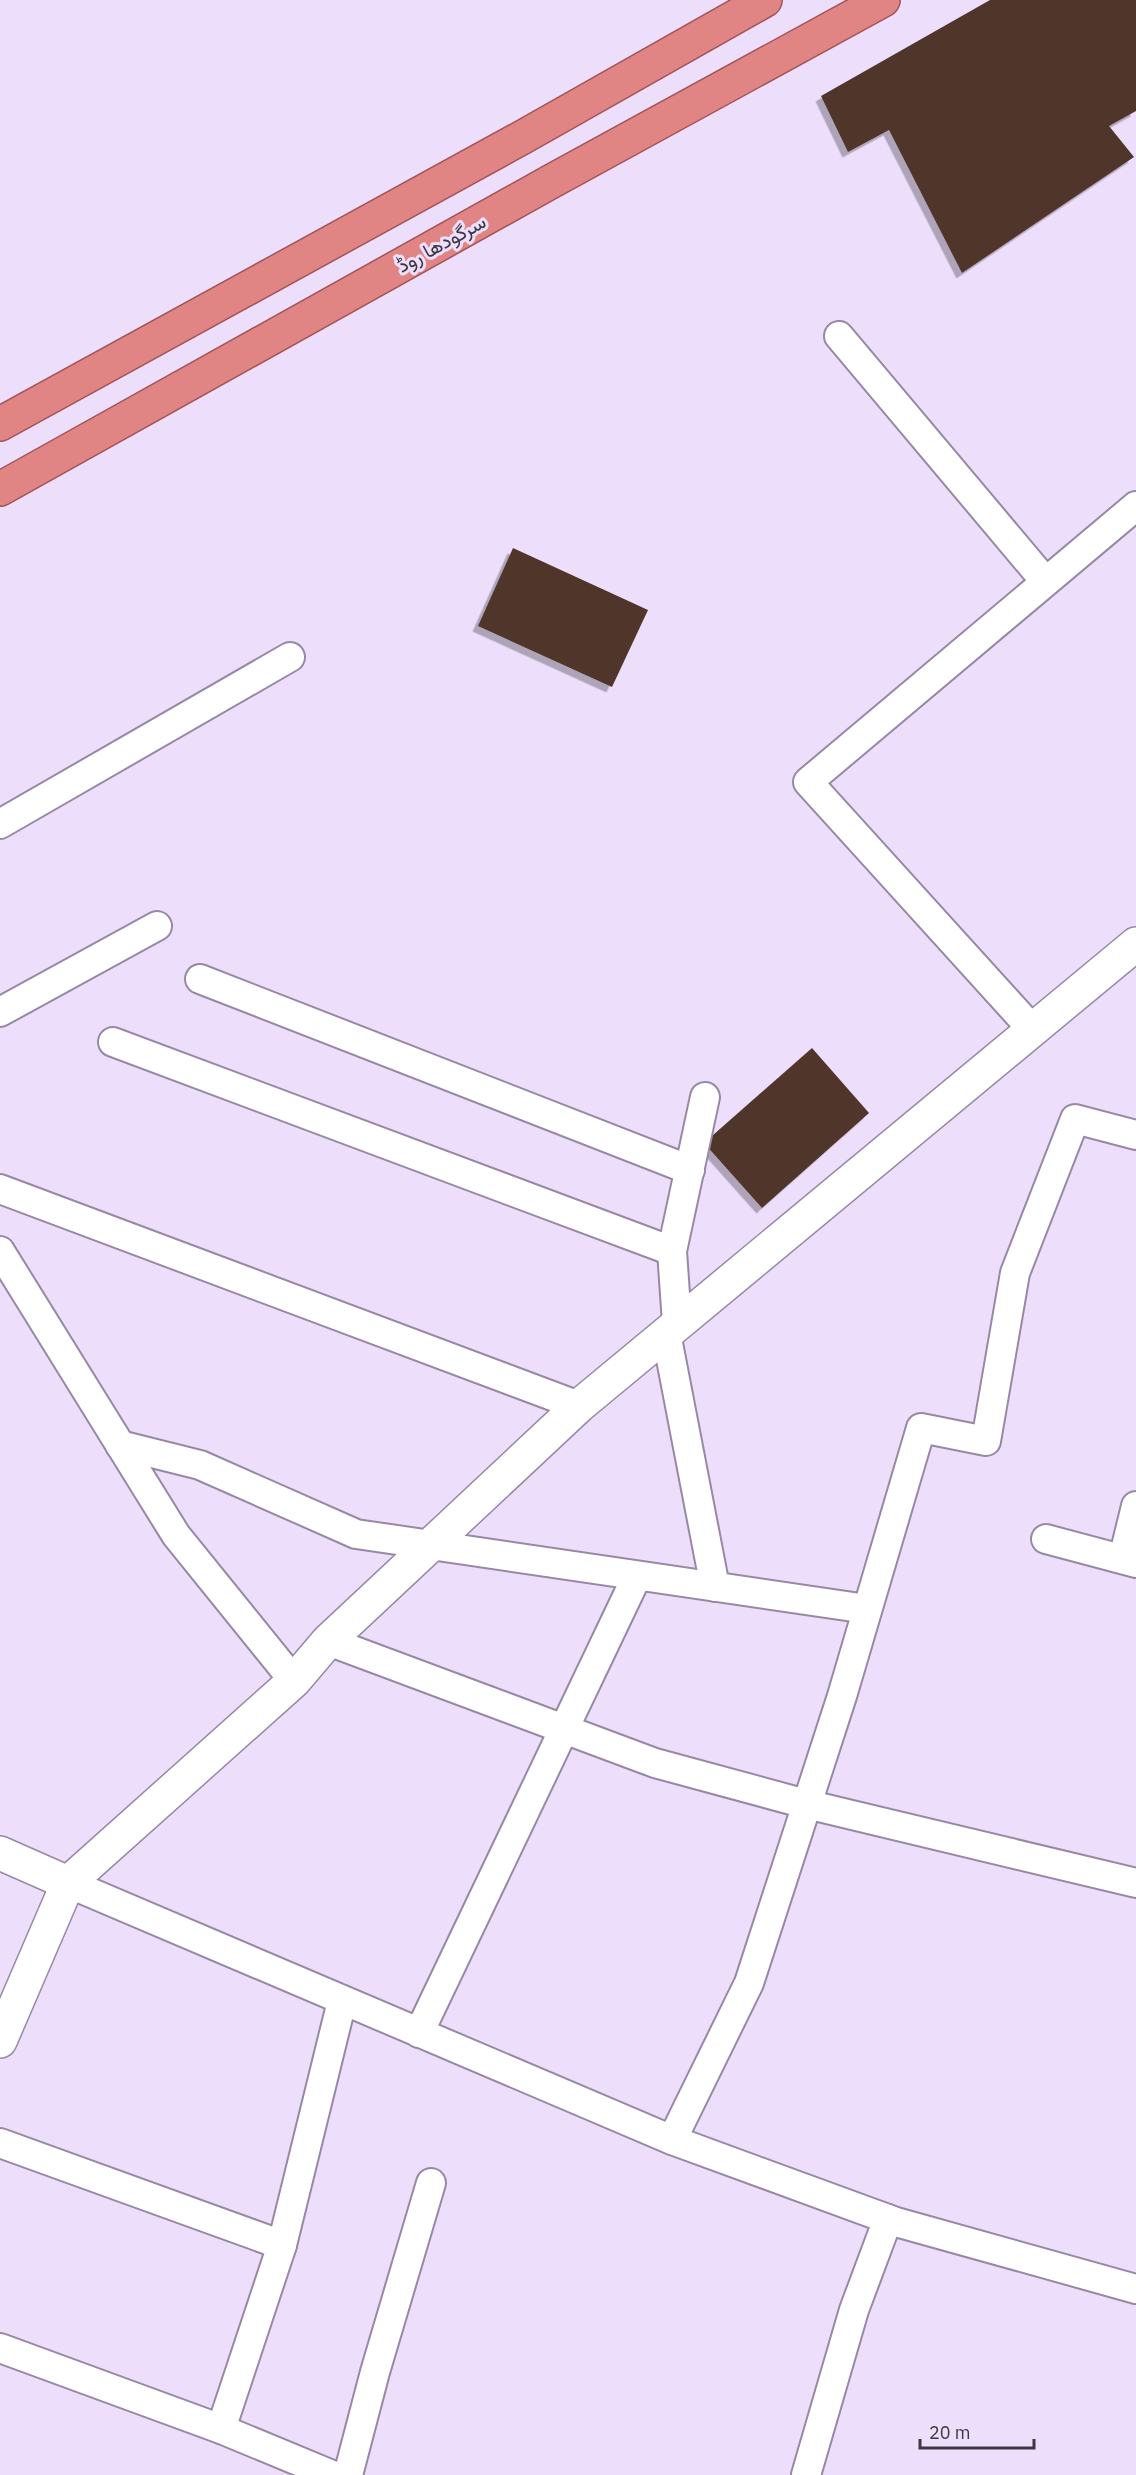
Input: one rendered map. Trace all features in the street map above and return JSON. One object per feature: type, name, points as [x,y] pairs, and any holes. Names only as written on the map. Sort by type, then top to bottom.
[{"type":"highway","points":[[0,424],[523,137],[765,0]]},
{"type":"highway","name":"سرگودھا روڈ","points":[[0,489],[552,181],[883,0]]},
{"type":"highway","points":[[523,137],[552,181]]},
{"type":"street","points":[[839,336],[1045,581]]},
{"type":"street","points":[[1032,1029],[808,782],[1136,506]]},
{"type":"street","points":[[0,824],[290,657]]},
{"type":"street","points":[[0,1012],[157,926]]},
{"type":"street","points":[[0,2041],[68,1882],[294,1682],[328,1641],[579,1406],[1136,944]]},
{"type":"street","points":[[200,979],[690,1170]]},
{"type":"street","points":[[113,1042],[672,1251]]},
{"type":"street","points":[[705,1097],[672,1251],[671,1328],[715,1587]]},
{"type":"street","points":[[672,2140],[749,1983],[867,1609],[921,1428],[986,1441],[1016,1273],[1075,1119],[1136,1135]]},
{"type":"street","points":[[0,1188],[579,1406]]},
{"type":"street","points":[[0,1251],[176,1535],[294,1682]]},
{"type":"street","points":[[120,1445],[200,1465],[356,1534],[867,1609]]},
{"type":"street","points":[[1046,1539],[1130,1561],[1136,1506]]},
{"type":"street","points":[[419,2033],[638,1576]]},
{"type":"street","points":[[328,1641],[655,1762],[806,1804],[1136,1883]]},
{"type":"street","points":[[0,1853],[672,2140],[888,2219],[1136,2289]]},
{"type":"street","points":[[221,2429],[282,2245],[342,2001]]},
{"type":"street","points":[[0,2143],[282,2245]]},
{"type":"street","points":[[348,2475],[375,2372],[431,2183]]},
{"type":"street","points":[[806,2475],[854,2310],[888,2219]]},
{"type":"street","points":[[0,2348],[221,2429],[332,2475]]},
{"type":"building","points":[[990,0],[1136,0],[1136,111],[1109,126],[1134,157],[962,273],[889,130],[848,152],[821,96]]},
{"type":"building","points":[[513,548],[648,610],[612,687],[478,626]]},
{"type":"building","points":[[812,1048],[869,1113],[762,1208],[704,1143]]}]
